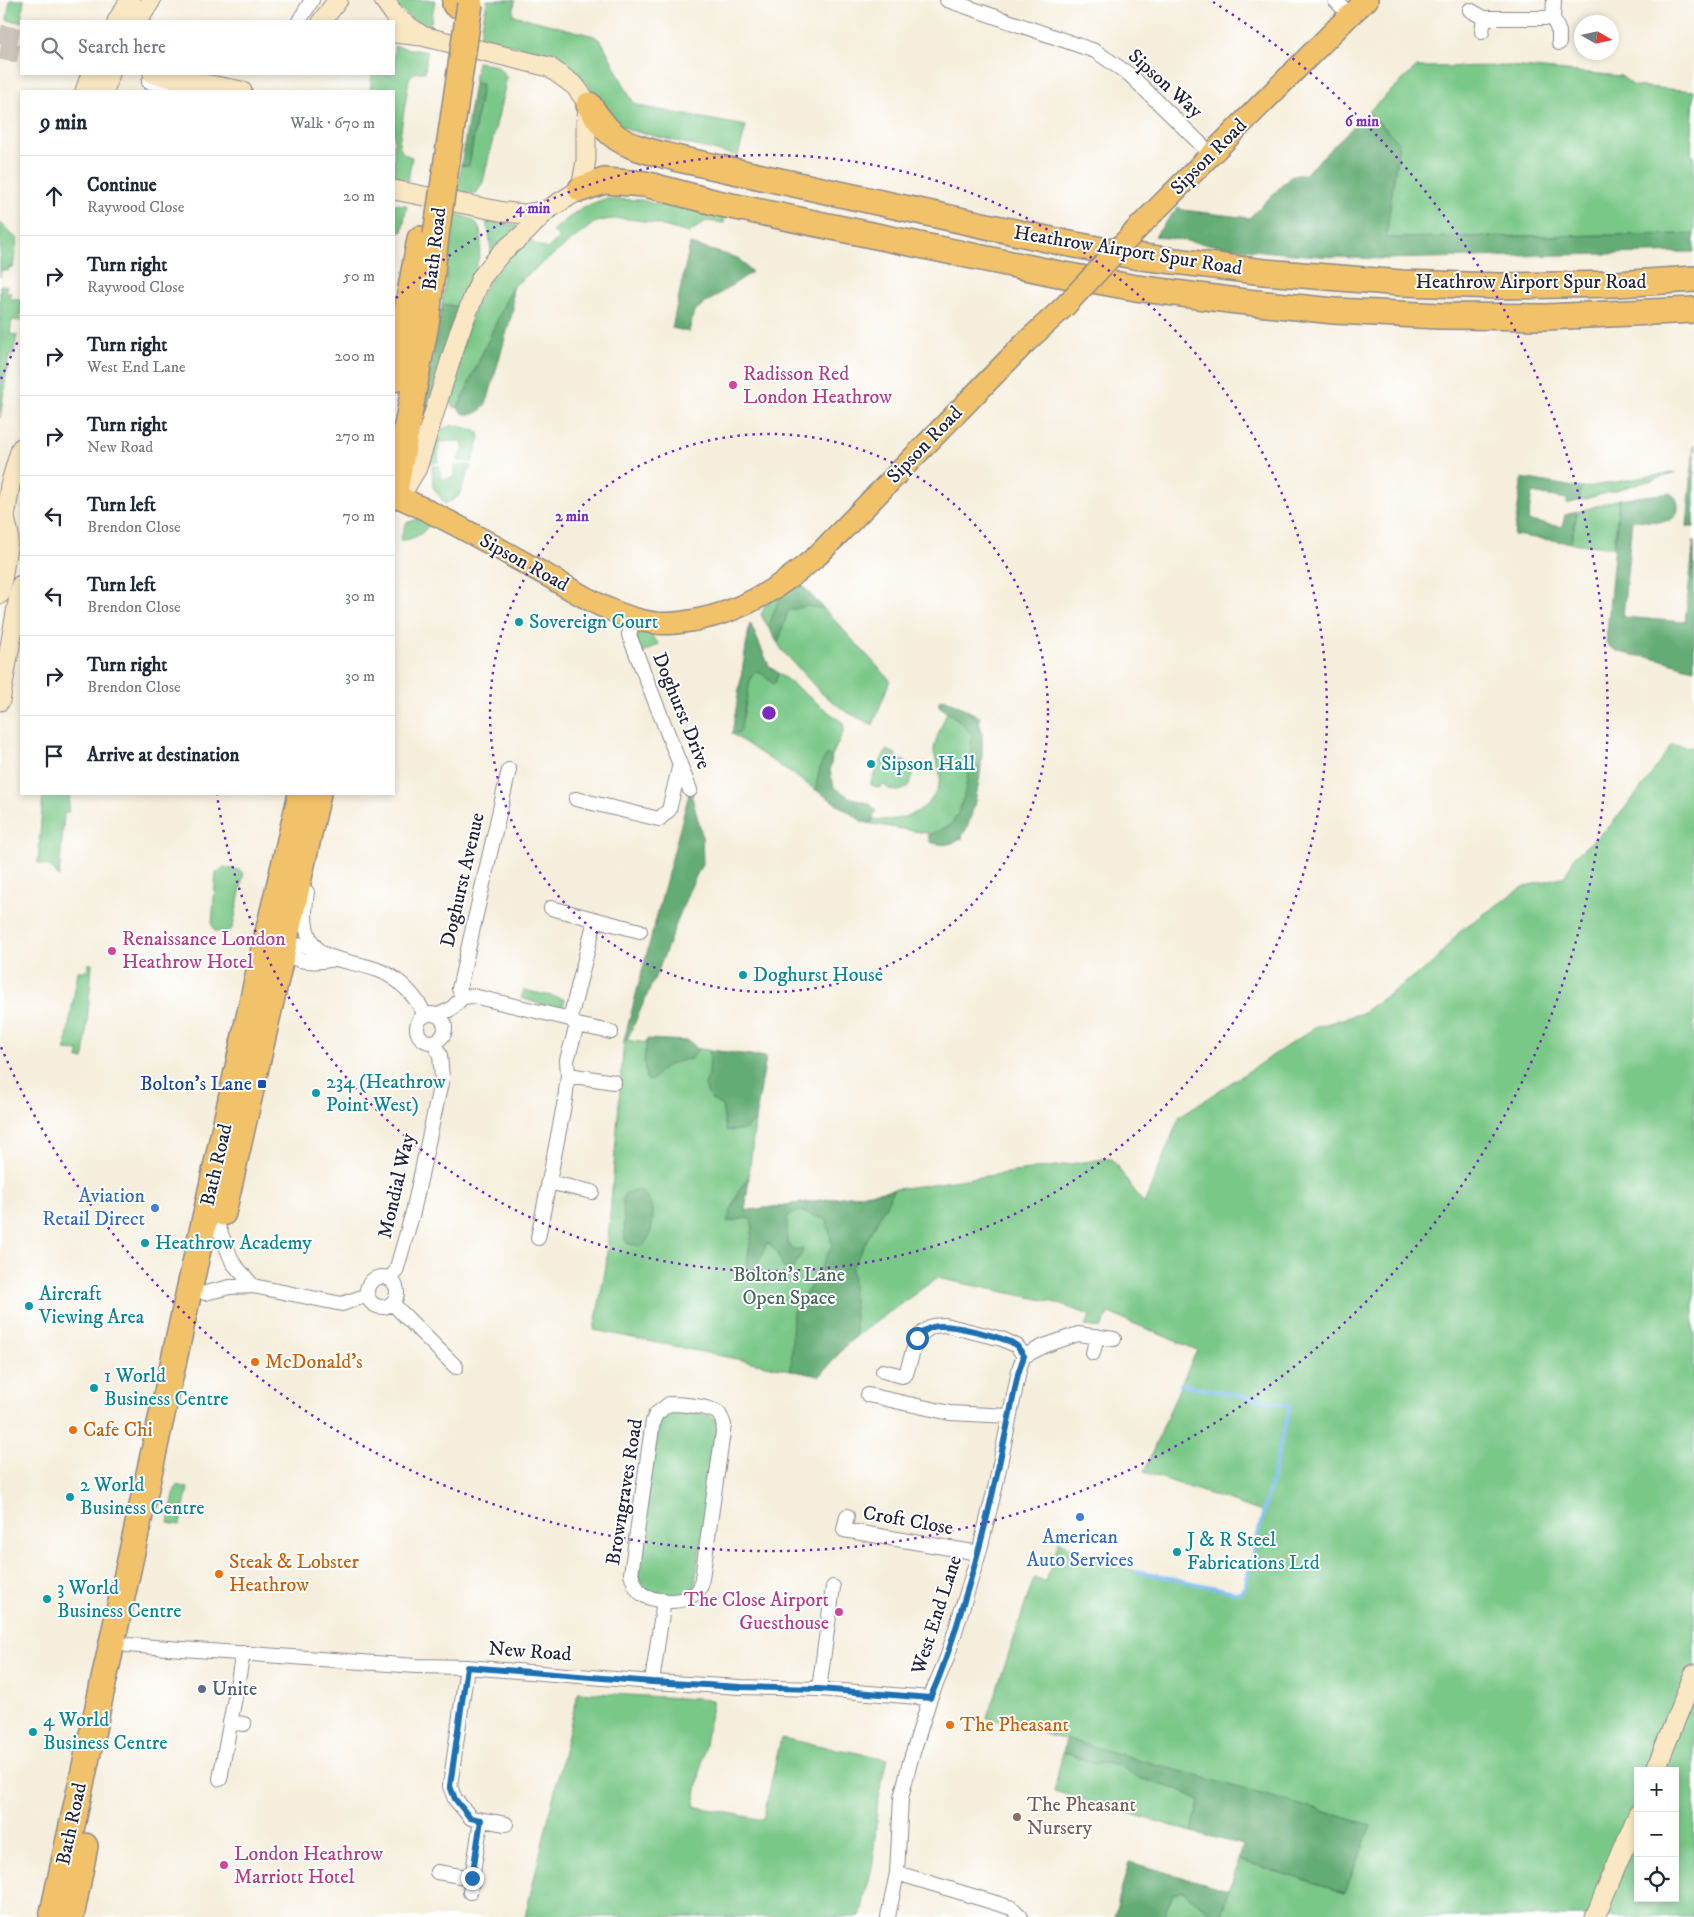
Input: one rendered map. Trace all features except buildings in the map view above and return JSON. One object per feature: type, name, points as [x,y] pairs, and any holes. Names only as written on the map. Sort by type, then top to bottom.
[{"type":"highway","name":"Bath Road","points":[[395,375],[429,234],[463,2]]},
{"type":"highway","name":"Heathrow Airport Spur Road","points":[[589,106],[615,137],[640,148],[679,159],[810,189],[1134,256],[1264,272],[1402,283],[1499,286],[1617,284],[1694,279]]},
{"type":"highway","name":"Heathrow Airport Spur Road","points":[[581,189],[604,181],[644,184],[717,203],[1059,274],[1136,288],[1237,301],[1334,311],[1440,316],[1546,317],[1694,310]]},
{"type":"highway","name":"Bath Road","points":[[395,489],[426,318],[429,234]]},
{"type":"highway","name":"Bath Road","points":[[71,1917],[127,1645],[219,1229],[301,795]]},
{"type":"highway","name":"Bath Road","points":[[52,1917],[273,949],[310,831],[318,795]]},
{"type":"main road","name":"Sipson Road","points":[[395,496],[448,522],[579,594],[633,619],[657,624],[683,622],[724,614],[750,604],[789,580],[818,555],[1012,357],[1066,306],[1137,230],[1367,0]]},
{"type":"street","points":[[118,20],[130,0]]},
{"type":"street","points":[[139,20],[151,0]]},
{"type":"street","points":[[300,20],[312,0]]},
{"type":"street","points":[[323,20],[338,0]]},
{"type":"street","points":[[384,0],[397,18],[422,36]]},
{"type":"street","name":"Sipson Way","points":[[946,0],[1095,51],[1130,75],[1212,155]]},
{"type":"street","points":[[1335,0],[1350,15]]},
{"type":"street","points":[[1554,0],[1553,18],[1559,32],[1560,43]]},
{"type":"street","points":[[1470,10],[1484,18],[1553,18]]},
{"type":"street","points":[[1482,32],[1484,18]]},
{"type":"street","points":[[395,33],[422,36],[549,66],[558,71],[575,86],[589,106],[586,121],[588,140],[581,189],[547,210],[526,232],[502,252],[481,278],[459,334],[417,468],[405,488],[395,494]]},
{"type":"street","points":[[85,90],[92,75]]},
{"type":"street","points":[[104,90],[110,75]]},
{"type":"street","points":[[151,78],[189,90]]},
{"type":"street","points":[[151,78],[235,90]]},
{"type":"street","points":[[395,190],[504,212],[525,214],[547,210]]},
{"type":"street","points":[[10,534],[4,518],[10,485],[20,451]]},
{"type":"street","points":[[0,594],[10,534],[17,518],[20,498]]},
{"type":"street","points":[[0,701],[20,591]]},
{"type":"street","name":"Doghurst Drive","points":[[633,619],[629,635],[690,790]]},
{"type":"street","points":[[576,799],[659,819],[669,810],[680,763]]},
{"type":"street","name":"Doghurst Avenue","points":[[463,997],[459,990],[509,770]]},
{"type":"street","name":"Bath Road","points":[[310,831],[305,924],[311,943],[318,950]]},
{"type":"street","points":[[551,908],[640,931]]},
{"type":"street","points":[[538,1238],[565,1100],[568,1075],[567,1060],[573,1022],[595,920]]},
{"type":"street","points":[[273,949],[298,944],[318,950],[335,959],[381,971],[407,989],[431,1015],[444,1022],[445,1031],[441,1038],[433,1042],[422,1039],[417,1031],[418,1022],[431,1015],[451,1009],[463,997],[473,996],[611,1032]]},
{"type":"street","points":[[273,949],[298,960],[325,961],[335,959]]},
{"type":"street","name":"Mondial Way","points":[[389,1279],[396,1271],[413,1212],[442,1078],[440,1056],[433,1042]]},
{"type":"street","points":[[568,1075],[614,1082]]},
{"type":"street","points":[[548,1182],[592,1192]]},
{"type":"street","points":[[219,1229],[233,1263],[253,1286]]},
{"type":"street","points":[[380,1277],[393,1282],[396,1290],[392,1303],[380,1307],[372,1303],[367,1295],[368,1286],[380,1277]]},
{"type":"street","points":[[204,1293],[230,1287],[253,1286],[342,1304],[367,1295]]},
{"type":"street","points":[[392,1303],[456,1367]]},
{"type":"street","points":[[883,1372],[902,1376],[906,1374],[917,1338],[925,1330],[934,1326],[946,1325],[1002,1339],[1017,1346],[1024,1356],[1044,1346],[1078,1334],[1114,1339]]},
{"type":"street","points":[[1092,1353],[1097,1336]]},
{"type":"street","name":"West End Lane","points":[[888,1917],[897,1873],[902,1798],[910,1762],[930,1698],[947,1658],[979,1553],[995,1488],[1020,1366],[1024,1356]]},
{"type":"street","points":[[868,1395],[950,1412],[1009,1416]]},
{"type":"street","name":"Browngraves Road","points":[[668,1404],[679,1404],[714,1412],[720,1416],[724,1428],[701,1585],[693,1596],[687,1599],[664,1600],[643,1594],[636,1586],[632,1574],[654,1421],[656,1414],[662,1408],[668,1404]]},
{"type":"street","name":"Croft Close","points":[[847,1516],[844,1530],[979,1553]]},
{"type":"street","points":[[819,1689],[833,1587]]},
{"type":"street","points":[[652,1682],[664,1600]]},
{"type":"street","name":"New Road","points":[[127,1645],[416,1666],[467,1667],[652,1682],[819,1689],[930,1698]]},
{"type":"street","points":[[220,1779],[237,1723],[243,1653]]},
{"type":"street","points":[[467,1667],[450,1786],[455,1799],[470,1818],[506,1824]]},
{"type":"street","points":[[1657,1767],[1694,1674]]},
{"type":"street","points":[[470,1892],[481,1820]]},
{"type":"street","points":[[1595,1917],[1634,1824]]},
{"type":"street","points":[[437,1872],[472,1878]]},
{"type":"street","points":[[897,1873],[1012,1908],[1021,1917]]},
{"type":"green space","points":[[10,0],[24,0],[20,22],[7,20]]},
{"type":"green space","points":[[391,0],[435,0],[430,27],[413,19]]},
{"type":"green space","points":[[487,0],[515,0],[513,15],[594,36],[602,42],[634,103],[643,107],[746,126],[738,156],[629,130],[616,123],[588,85],[564,63],[545,53],[480,37]]},
{"type":"green space","points":[[395,46],[427,52],[425,72],[415,73],[409,79],[399,143],[403,152],[412,157],[408,181],[395,175],[395,90],[370,90],[372,75],[395,75]]},
{"type":"green space","points":[[477,62],[497,66],[506,76],[506,82],[483,182],[476,194],[458,191],[461,165],[469,166],[482,85],[474,83]]},
{"type":"green space","points":[[1510,66],[1621,76],[1634,86],[1694,91],[1691,155],[1694,155],[1694,234],[1385,238],[1399,142],[1368,112],[1417,67]]},
{"type":"green space","points":[[474,83],[482,84],[469,166],[461,165]]},
{"type":"green space","points":[[1368,112],[1399,142],[1386,238],[1694,234],[1694,252],[1383,259],[1269,252],[1155,236],[1178,207],[1183,210],[1249,218],[1292,175],[1304,175]]},
{"type":"green space","points":[[604,199],[642,200],[659,205],[661,200],[725,216],[724,223],[706,221],[689,233],[630,219],[606,220],[594,223],[512,287],[458,408],[452,406],[448,399],[471,318],[490,279],[507,258],[527,240],[547,249],[560,237],[552,231],[581,208]]},
{"type":"green space","points":[[395,204],[407,205],[402,232],[395,231]]},
{"type":"green space","points":[[456,213],[474,221],[479,228],[481,238],[477,262],[462,307],[442,304]]},
{"type":"green space","points":[[0,222],[17,239],[13,268],[9,267],[8,271],[1,270],[0,277]]},
{"type":"green space","points":[[486,223],[516,225],[518,227],[491,254]]},
{"type":"green space","points":[[690,244],[738,258],[752,272],[694,311],[689,332],[672,328]]},
{"type":"green space","points":[[0,285],[7,286],[6,292],[11,293],[8,298],[20,300],[20,321],[12,320],[10,334],[17,335],[13,356],[9,355],[0,418]]},
{"type":"green space","points":[[512,287],[513,310],[488,399],[481,410],[475,414],[462,413],[458,408]]},
{"type":"green space","points":[[442,304],[462,307],[414,457]]},
{"type":"green space","points":[[453,425],[476,430],[479,433],[480,438],[472,462],[457,461],[464,449],[462,441],[439,442],[438,462],[423,465],[438,430]]},
{"type":"green space","points":[[1694,445],[1694,527],[1687,527]]},
{"type":"green space","points":[[432,466],[440,466],[441,480],[454,477],[454,466],[471,466],[458,497],[445,504],[433,487]]},
{"type":"green space","points":[[1675,472],[1673,474],[1578,501],[1581,488]]},
{"type":"green space","points":[[1522,478],[1581,488],[1578,501],[1567,504],[1567,499],[1532,493],[1528,521],[1562,527],[1565,515],[1577,512],[1571,543],[1514,535]]},
{"type":"green space","points":[[1670,493],[1676,498],[1678,504],[1677,513],[1673,518],[1661,522],[1632,520],[1623,617],[1685,622],[1694,540],[1694,669],[1659,659],[1617,651],[1606,643],[1619,499]]},
{"type":"green space","points":[[1619,499],[1614,548],[1571,543],[1577,512]]},
{"type":"green space","points":[[418,519],[429,525],[427,528],[412,538],[400,540],[406,523]]},
{"type":"green space","points":[[799,582],[890,680],[873,725],[845,711],[820,692],[782,650],[761,615],[766,603]]},
{"type":"green space","points":[[799,582],[824,609],[806,606],[788,611],[778,643],[768,627],[781,594]]},
{"type":"green space","points":[[750,623],[769,666],[843,723],[844,730],[816,790],[732,734]]},
{"type":"green space","points":[[750,623],[769,666],[778,673],[775,683],[772,683],[762,674],[755,672],[751,677],[740,732],[732,734]]},
{"type":"green space","points":[[639,630],[647,631],[659,644],[642,654],[636,640]]},
{"type":"green space","points":[[942,699],[962,707],[978,720],[981,729],[982,760],[976,797],[967,827],[962,836],[955,842],[939,844],[930,842],[928,836],[952,823],[957,816],[967,781],[972,735],[961,722],[939,706],[939,701]]},
{"type":"green space","points":[[951,702],[980,717],[962,839],[867,823],[871,823],[873,819],[895,819],[917,812],[933,797],[938,788],[940,776],[934,750],[938,734]]},
{"type":"green space","name":"Bolton's Lane Open Space","points":[[1671,745],[1694,747],[1694,1917],[1603,1917],[1634,1845],[1634,1902],[1679,1902],[1679,1767],[1634,1767],[1634,1819],[1587,1917],[1221,1917],[1239,1860],[1345,1893],[1370,1825],[987,1718],[1034,1578],[1046,1582],[1059,1541],[1101,1560],[1146,1574],[1239,1592],[1245,1587],[1265,1513],[1144,1472],[1197,1350],[1109,1313],[1101,1328],[1085,1326],[1090,1315],[1053,1302],[937,1278],[848,1342],[820,1376],[594,1330],[606,1266],[624,1040],[766,1057],[755,1121],[745,1211],[1111,1158],[1144,1204],[1180,1116],[1316,1027],[1362,1013],[1432,964],[1461,930],[1523,887],[1565,876],[1576,855],[1610,826],[1647,781]]},
{"type":"green space","points":[[886,750],[896,754],[896,759],[906,762],[911,768],[911,782],[900,791],[892,790],[884,785],[879,788],[870,784]]},
{"type":"green space","points":[[828,754],[832,758],[830,771],[834,787],[849,797],[870,804],[876,811],[871,823],[863,822],[816,790],[821,765]]},
{"type":"green space","points":[[690,790],[702,835],[703,862],[688,893],[660,966],[627,1040],[624,1040]]},
{"type":"green space","points":[[43,795],[70,795],[68,813],[64,813],[59,877],[51,867],[38,863]]},
{"type":"green space","points":[[224,867],[239,870],[243,873],[233,927],[228,933],[215,931],[212,925],[216,873]]},
{"type":"green space","points":[[88,964],[92,964],[84,1059],[78,1059],[79,1051],[65,1050],[78,971],[87,971]]},
{"type":"green space","points":[[524,990],[564,999],[564,1005],[558,1010],[521,998]]},
{"type":"green space","points":[[647,1039],[689,1041],[698,1049],[691,1059],[669,1065],[660,1071],[653,1080],[648,1081],[644,1060]]},
{"type":"green space","points":[[710,1050],[766,1057],[755,1121],[744,1130],[726,1131],[722,1106],[712,1100],[707,1092],[705,1084],[709,1075]]},
{"type":"green space","points":[[749,1176],[745,1211],[894,1190],[852,1268],[856,1337],[848,1343],[820,1376],[791,1370],[793,1311],[813,1283],[832,1245],[827,1220],[799,1211],[787,1217],[787,1243],[794,1250],[802,1248],[803,1251],[793,1268],[784,1269],[776,1251],[768,1243],[754,1270],[751,1273],[747,1271],[746,1266],[753,1227],[751,1220],[747,1218],[727,1222],[738,1192]]},
{"type":"green space","points":[[637,1189],[644,1193],[649,1200],[653,1215],[650,1232],[643,1246],[628,1244],[625,1240],[624,1194]]},
{"type":"green space","points":[[670,1409],[711,1415],[719,1425],[694,1589],[679,1596],[645,1590],[636,1574],[660,1419]]},
{"type":"green space","points":[[176,1485],[188,1488],[180,1525],[168,1523]]},
{"type":"green space","points":[[578,1692],[713,1700],[694,1806],[763,1820],[781,1738],[888,1759],[878,1798],[873,1863],[860,1917],[525,1917]]},
{"type":"green space","points":[[1066,1739],[1371,1825],[1345,1893],[1239,1860],[1243,1845],[1192,1832],[1199,1800],[1180,1790],[1136,1777],[1118,1764],[1093,1763],[1063,1752]]},
{"type":"green space","points":[[1063,1752],[1093,1763],[1118,1764],[1136,1777],[1180,1790],[1200,1800],[1192,1832],[1054,1791]]},
{"type":"green space","points":[[1129,1862],[1229,1890],[1221,1917],[1217,1917],[1183,1891],[1173,1894],[1163,1917],[1114,1917]]},
{"type":"green space","points":[[1183,1891],[1217,1917],[1163,1917],[1173,1894]]},
{"type":"waterway","points":[[1137,1571],[1239,1593],[1245,1587],[1290,1406],[1181,1384]]},
{"type":"tunnel","points":[[0,34],[20,38]]},
{"type":"tunnel","points":[[0,50],[20,54]]},
{"type":"place","name":"Radisson Red London Heathrow","points":[[733,385]]},
{"type":"place","name":"Sovereign Court","points":[[519,622]]},
{"type":"place","name":"Sipson Hall","points":[[871,764]]},
{"type":"place","name":"Renaissance London Heathrow Hotel","points":[[112,951]]},
{"type":"place","name":"Doghurst House","points":[[743,975]]},
{"type":"place","name":"Bolton's Lane","points":[[262,1084]]},
{"type":"place","name":"234 (Heathrow Point West)","points":[[316,1093]]},
{"type":"place","name":"Aviation Retail Direct","points":[[155,1208]]},
{"type":"place","name":"Heathrow Academy","points":[[145,1243]]},
{"type":"place","name":"Aircraft Viewing Area","points":[[29,1306]]},
{"type":"place","name":"McDonald's","points":[[255,1362]]},
{"type":"place","name":"1 World Business Centre","points":[[94,1388]]},
{"type":"place","name":"Cafe Chi","points":[[73,1430]]},
{"type":"place","name":"2 World Business Centre","points":[[70,1497]]},
{"type":"place","name":"American Auto Services","points":[[1080,1517]]},
{"type":"place","name":"J & R Steel Fabrications Ltd","points":[[1177,1552]]},
{"type":"place","name":"Steak & Lobster Heathrow","points":[[219,1574]]},
{"type":"place","name":"3 World Business Centre","points":[[47,1599]]},
{"type":"place","name":"The Close Airport Guesthouse","points":[[839,1612]]},
{"type":"place","name":"Unite","points":[[202,1689]]},
{"type":"place","name":"The Pheasant","points":[[950,1725]]},
{"type":"place","name":"4 World Business Centre","points":[[33,1732]]},
{"type":"place","name":"The Pheasant Nursery","points":[[1017,1817]]},
{"type":"place","name":"London Heathrow Marriott Hotel","points":[[224,1865]]},
{"type":"route","points":[[472,1878],[481,1820],[470,1818],[455,1799],[450,1786],[467,1667],[652,1682],[819,1689],[930,1698],[947,1658],[979,1553],[995,1488],[1018,1374],[1024,1356],[1017,1346],[1011,1342],[946,1325],[934,1326],[925,1330],[917,1338]]}]
